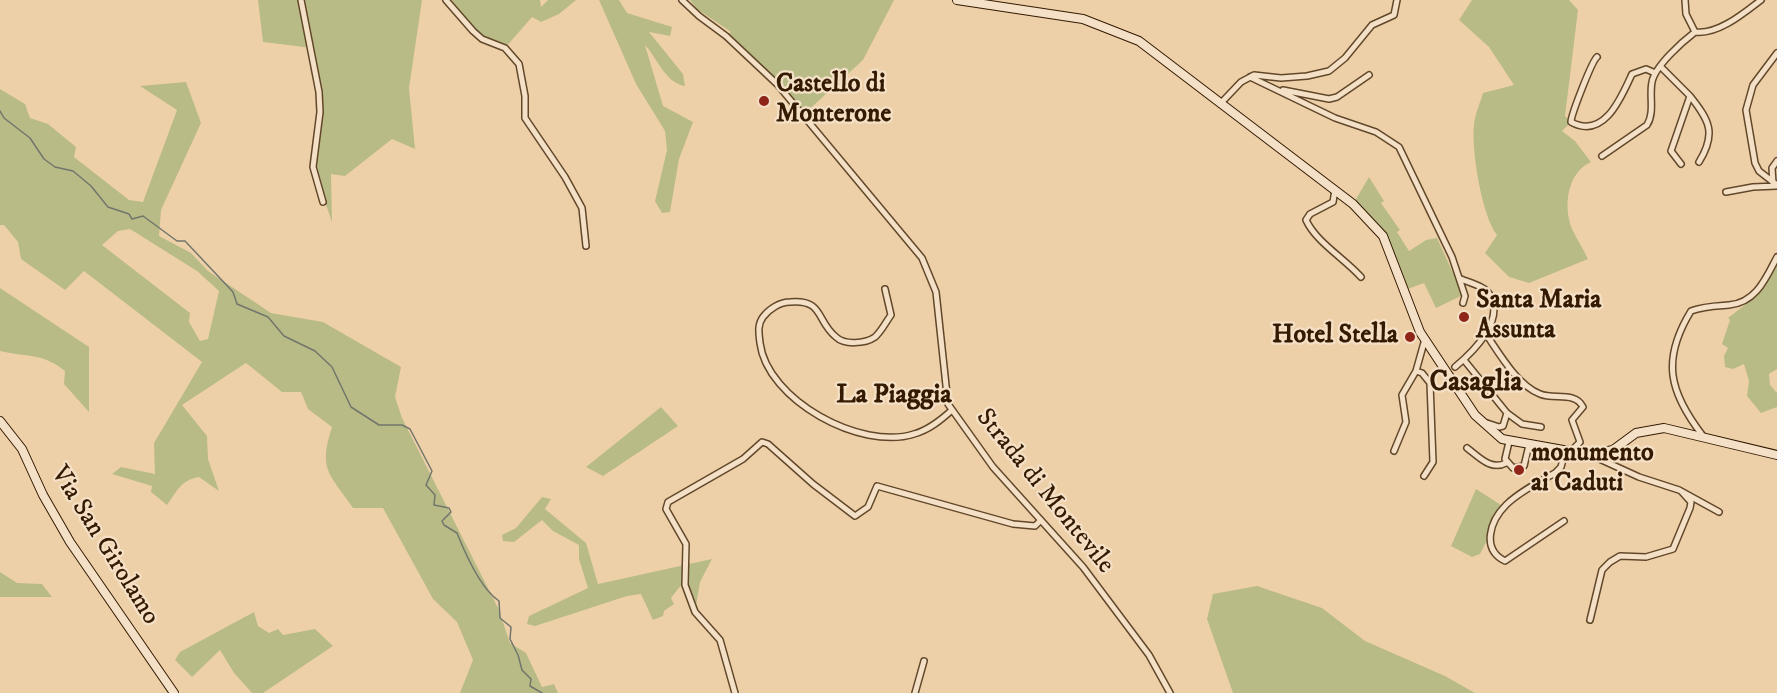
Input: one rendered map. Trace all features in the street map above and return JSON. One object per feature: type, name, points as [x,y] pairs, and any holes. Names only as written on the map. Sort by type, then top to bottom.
[{"type":"street","points":[[301,0],[319,92],[320,112],[313,167],[323,202]]},
{"type":"street","points":[[446,0],[473,32],[482,39],[505,48],[519,64],[525,96],[525,118],[565,177],[582,208],[586,246]]},
{"type":"street","name":"Strada di Montevile","points":[[682,0],[743,51],[777,84],[922,258],[936,292],[948,404],[993,467],[1083,567],[1149,655],[1170,693]]},
{"type":"street","points":[[957,0],[1083,19],[1139,41],[1363,213],[1383,236],[1406,300],[1425,339],[1479,420],[1493,433],[1509,442],[1591,455],[1639,477],[1682,492],[1719,512]]},
{"type":"street","points":[[1221,103],[1241,82],[1254,75],[1281,78],[1329,71],[1345,58],[1372,25],[1394,15],[1397,0]]},
{"type":"street","points":[[1685,0],[1686,14],[1695,32]]},
{"type":"street","points":[[1602,156],[1617,148],[1650,119],[1652,82],[1655,73],[1662,68],[1674,50],[1695,32],[1705,33],[1718,28],[1761,0]]},
{"type":"street","points":[[1776,185],[1759,171],[1755,162],[1746,110],[1753,85],[1777,53]]},
{"type":"street","points":[[1597,57],[1592,61],[1585,85],[1570,113],[1570,122],[1578,126],[1595,125],[1603,121],[1617,104],[1632,74],[1646,69],[1655,73]]},
{"type":"street","points":[[1662,68],[1690,96],[1709,125],[1708,148],[1699,162]]},
{"type":"street","points":[[1281,90],[1329,99],[1337,97],[1369,75]]},
{"type":"street","points":[[1250,77],[1335,117],[1376,132],[1399,147],[1448,247],[1461,279],[1465,296],[1463,303]]},
{"type":"street","points":[[1681,164],[1671,151],[1690,96]]},
{"type":"street","points":[[1776,185],[1772,168],[1777,161]]},
{"type":"street","points":[[1726,192],[1776,185]]},
{"type":"street","points":[[1335,190],[1333,202],[1310,214],[1306,220],[1310,229],[1353,266],[1361,277]]},
{"type":"street","points":[[1703,436],[1686,414],[1673,373],[1671,353],[1676,337],[1691,310],[1704,306],[1740,303],[1753,296],[1777,257]]},
{"type":"street","points":[[1455,367],[1486,334],[1493,312],[1490,295],[1483,288],[1461,279]]},
{"type":"street","points":[[885,289],[891,315],[874,337],[866,341],[851,342],[835,337],[820,312],[813,305],[801,301],[785,302],[772,308],[761,318],[758,330],[761,350],[774,375],[805,407],[860,434],[884,438],[913,435],[937,423],[952,410]]},
{"type":"street","points":[[1486,334],[1512,369],[1533,390],[1541,395],[1572,398],[1581,402],[1583,407],[1572,420],[1580,442],[1567,452],[1561,467],[1555,473],[1504,507],[1490,537],[1489,546],[1492,552],[1505,561],[1564,521]]},
{"type":"street","points":[[1394,450],[1406,422],[1402,395],[1416,371],[1425,339]]},
{"type":"street","points":[[1464,360],[1507,413],[1522,424],[1541,427]]},
{"type":"street","points":[[1416,371],[1422,373],[1430,383],[1433,462],[1424,476]]},
{"type":"street","points":[[1479,420],[1499,427],[1507,419],[1507,413]]},
{"type":"street","name":"Via San Girolamo","points":[[0,421],[22,449],[43,495],[70,542],[174,693]]},
{"type":"street","points":[[1591,455],[1613,450],[1630,436],[1647,429],[1676,429],[1777,454]]},
{"type":"street","points":[[735,693],[720,640],[695,612],[685,585],[686,544],[666,509],[668,502],[744,459],[757,444],[762,442],[768,444],[813,484],[855,516],[868,507],[877,486],[1013,524],[1035,526],[1041,520]]},
{"type":"street","points":[[1506,463],[1509,442]]},
{"type":"street","points":[[1467,448],[1492,465],[1506,463],[1513,468],[1524,466],[1529,446]]},
{"type":"street","points":[[1590,620],[1602,570],[1610,562],[1620,556],[1646,557],[1673,549],[1691,502],[1682,492]]},
{"type":"street","points":[[915,693],[924,661]]},
{"type":"green space","points":[[258,0],[422,0],[409,88],[415,149],[392,139],[345,176],[331,174],[332,222],[313,167],[320,112],[312,48],[263,42]]},
{"type":"green space","points":[[446,0],[540,0],[541,7],[548,0],[576,0],[559,14],[541,22],[532,17],[505,48],[482,39]]},
{"type":"green space","points":[[599,0],[619,0],[627,13],[672,27],[670,36],[649,32],[683,74],[685,86],[666,75],[645,45],[663,106],[693,122],[679,159],[670,212],[662,213],[655,201],[667,150],[665,131],[636,84]]},
{"type":"green space","points":[[690,0],[894,0],[863,60],[803,115],[752,59],[726,36],[731,32],[697,9]]},
{"type":"green space","points":[[1472,0],[1569,0],[1578,10],[1565,116],[1571,122],[1562,131],[1575,141],[1591,162],[1583,167],[1572,182],[1568,201],[1572,229],[1588,259],[1529,283],[1509,277],[1485,253],[1497,235],[1487,214],[1479,182],[1474,150],[1476,113],[1483,93],[1514,85],[1489,47],[1459,20]]},
{"type":"green space","points":[[186,82],[201,123],[161,210],[159,236],[191,253],[208,271],[271,313],[323,322],[401,367],[395,397],[402,418],[498,608],[510,643],[526,653],[542,687],[554,684],[558,693],[460,693],[473,660],[457,622],[433,599],[383,508],[353,508],[332,478],[326,462],[326,453],[332,427],[308,409],[301,392],[282,392],[246,363],[182,405],[207,436],[208,459],[219,491],[199,477],[193,478],[180,487],[167,505],[151,492],[152,486],[112,474],[121,467],[155,474],[154,443],[202,362],[84,271],[65,290],[21,259],[18,242],[4,225],[0,225],[0,89],[25,104],[30,118],[48,124],[76,147],[74,157],[129,200],[143,202],[177,110],[140,86]],"holes":[[[130,229],[197,271],[219,291],[208,339],[200,341],[189,322],[190,313],[102,245],[118,231]]]},
{"type":"green space","points":[[1369,177],[1384,201],[1381,203],[1400,230],[1397,232],[1409,251],[1426,240],[1437,238],[1463,295],[1436,308],[1424,283],[1405,290],[1383,236],[1353,204]]},
{"type":"green space","points":[[1777,266],[1777,369],[1769,374],[1770,385],[1777,393],[1777,407],[1761,413],[1747,396],[1749,381],[1744,364],[1733,369],[1725,367],[1724,356],[1728,348],[1722,344],[1730,320],[1728,318],[1750,301]]},
{"type":"green space","points":[[0,288],[89,347],[89,412],[64,384],[65,371],[57,365],[42,358],[0,351]]},
{"type":"green space","points":[[661,407],[678,426],[603,476],[586,467]]},
{"type":"green space","points":[[1476,489],[1504,507],[1480,554],[1472,557],[1451,546]]},
{"type":"green space","points":[[542,497],[551,499],[545,509],[586,543],[598,584],[712,559],[700,582],[695,612],[685,585],[682,584],[671,598],[674,604],[664,611],[663,616],[653,620],[641,594],[627,596],[535,626],[527,624],[529,616],[588,588],[579,559],[579,545],[553,531],[542,520],[514,542],[503,541],[502,535],[516,528]]},
{"type":"green space","points":[[0,572],[17,583],[42,584],[52,597],[0,597]]},
{"type":"green space","points":[[1257,586],[1322,608],[1365,641],[1445,676],[1475,693],[1233,693],[1207,619],[1213,594]]},
{"type":"green space","points":[[254,612],[258,626],[269,633],[278,629],[283,635],[315,629],[333,646],[263,693],[252,693],[234,673],[220,650],[192,677],[175,660],[180,652]]},
{"type":"waterway","points":[[0,111],[4,118],[30,138],[44,159],[55,167],[73,171],[91,186],[108,207],[129,214],[132,219],[143,216],[177,241],[185,241],[233,292],[237,304],[268,317],[284,336],[315,351],[332,367],[351,407],[379,425],[402,425],[410,429],[432,471],[426,485],[435,495],[434,505],[449,508],[451,512],[442,521],[444,525],[457,533],[480,579],[499,601],[500,618],[511,627],[510,639],[522,670],[531,679],[530,686],[542,693]]},
{"type":"place","name":"Castello di Monterone","points":[[764,101]]},
{"type":"place","name":"Santa Maria Assunta","points":[[1464,317]]},
{"type":"place","name":"Hotel Stella","points":[[1410,337]]},
{"type":"place","name":"monumento ai Caduti","points":[[1519,470]]},
{"type":"district","name":"Casaglia","points":[[1476,384]]},
{"type":"district","name":"La Piaggia","points":[[894,396]]}]
